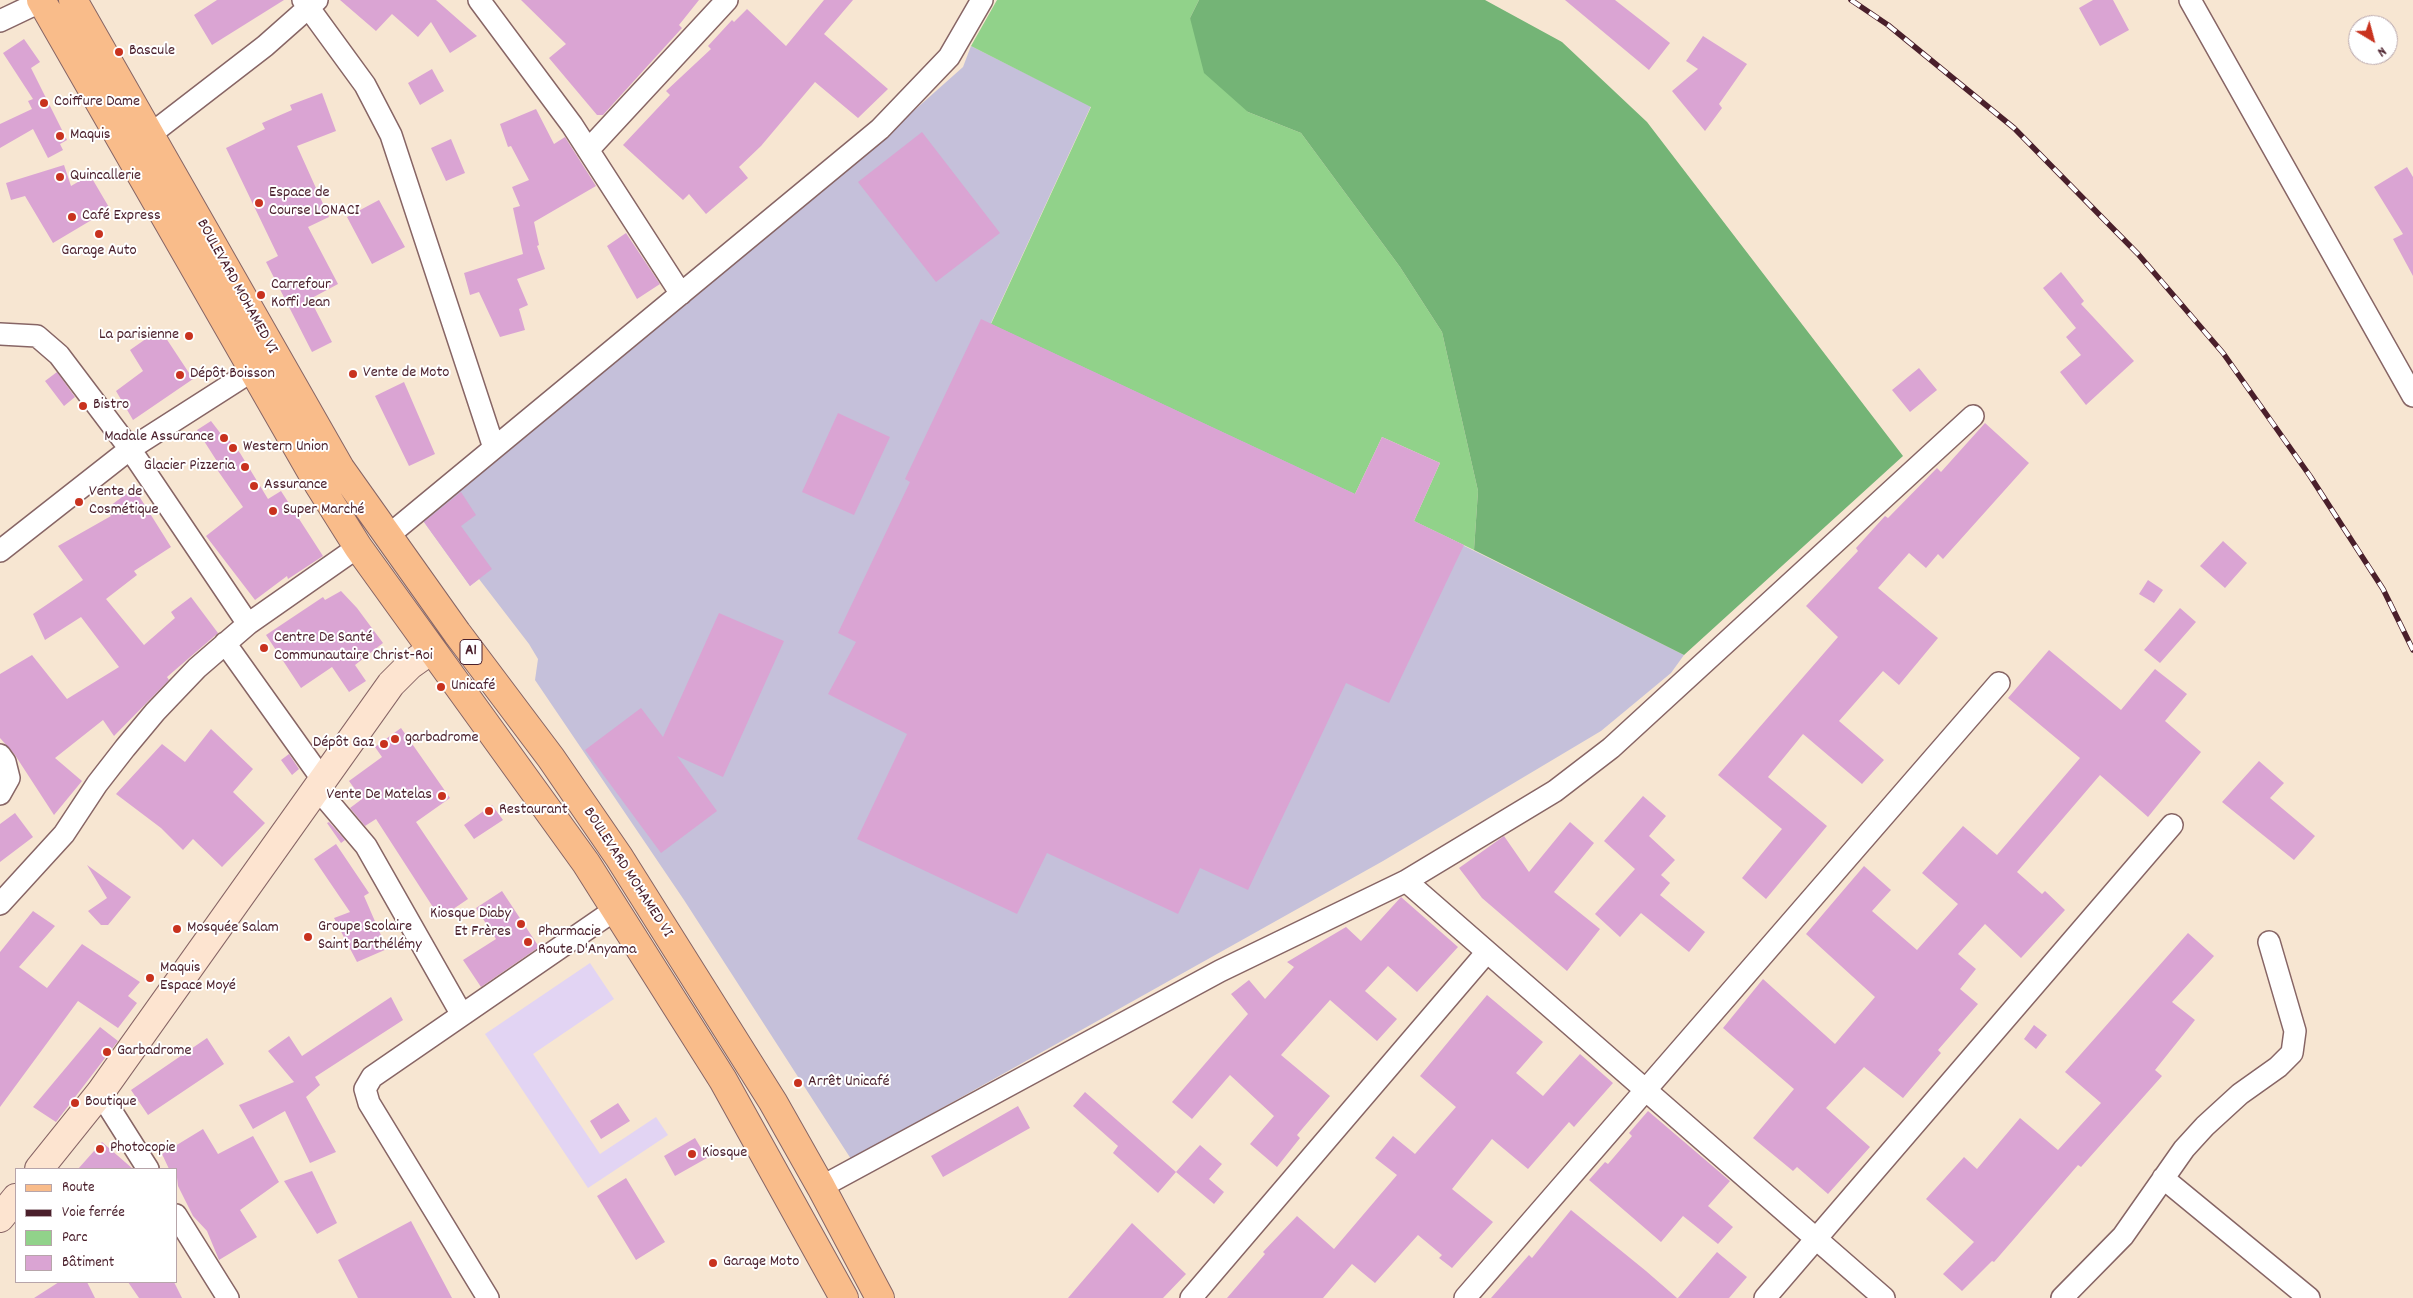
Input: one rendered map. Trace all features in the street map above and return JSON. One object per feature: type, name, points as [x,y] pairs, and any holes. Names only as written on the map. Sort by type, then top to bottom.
[{"type":"main road","name":"BOULEVARD MOHAMED VI","points":[[42,0],[252,371],[358,547],[586,863],[616,909],[722,1080],[844,1298]]},
{"type":"main road","name":"BOULEVARD MOHAMED VI","points":[[74,0],[340,468],[457,633],[551,758],[619,857],[768,1094],[821,1187],[880,1298]]},
{"type":"main road","points":[[431,650],[457,633]]},
{"type":"street","points":[[0,21],[42,0]]},
{"type":"street","points":[[479,0],[521,54],[588,150],[681,294]]},
{"type":"street","points":[[588,150],[727,0]]},
{"type":"street","points":[[389,536],[880,129],[949,57],[982,0]]},
{"type":"street","points":[[2190,0],[2413,396]]},
{"type":"street","points":[[151,134],[264,46],[310,3],[365,85],[391,135],[412,204],[494,448]]},
{"type":"street","points":[[0,334],[37,336],[60,355],[130,449],[248,624]]},
{"type":"street","points":[[0,551],[130,449],[252,371]]},
{"type":"street","points":[[821,1187],[1220,971],[1406,881],[1555,791],[1611,748],[1973,416]]},
{"type":"street","points":[[0,904],[64,834],[97,784],[155,712],[197,668],[248,624],[358,547]]},
{"type":"street","points":[[225,643],[319,783],[366,846],[462,1015]]},
{"type":"street","points":[[40,1168],[100,1093],[391,684],[410,665],[431,650]]},
{"type":"street","points":[[1465,1298],[1999,684]]},
{"type":"street","points":[[0,755],[6,762],[9,778],[0,794]]},
{"type":"street","points":[[1765,1298],[2172,825]]},
{"type":"street","points":[[1406,881],[1884,1298]]},
{"type":"street","points":[[488,1298],[369,1103],[365,1089],[372,1077],[616,909]]},
{"type":"street","points":[[2062,1298],[2123,1236],[2162,1178],[2184,1149],[2205,1126],[2240,1094],[2278,1067],[2292,1052],[2295,1031],[2269,942]]},
{"type":"street","points":[[1190,1298],[1487,952]]},
{"type":"street","points":[[100,1093],[147,1168]]},
{"type":"street","points":[[2162,1178],[2309,1298]]},
{"type":"street","points":[[0,1218],[15,1199]]},
{"type":"street","points":[[178,1218],[228,1298]]},
{"type":"shaded area","name":"Unicafé","points":[[971,46],[1091,106],[991,323],[1414,521],[1684,655],[1671,673],[1601,731],[1383,861],[851,1159],[684,900],[535,680],[538,659],[529,644],[479,579],[470,586],[421,518],[460,491],[837,179],[963,67]]},
{"type":"shaded area","points":[[590,963],[614,999],[533,1054],[600,1154],[656,1117],[668,1135],[588,1188],[485,1034]]},
{"type":"green space","points":[[997,0],[1199,0],[1190,18],[1248,112],[1301,133],[1400,267],[1442,332],[1478,491],[1474,550],[1414,521],[1440,463],[1382,437],[1355,494],[991,324],[1091,107],[971,46]]},
{"type":"green space","points":[[1199,0],[1485,0],[1562,42],[1647,122],[1903,456],[1684,655],[1474,550],[1478,491],[1442,332],[1400,267],[1301,133],[1248,112],[1204,73],[1190,18]]},
{"type":"building","points":[[217,0],[284,0],[212,45],[194,15]]},
{"type":"building","points":[[340,0],[436,0],[477,36],[450,53],[431,22],[418,37],[392,14],[376,31]]},
{"type":"building","points":[[521,0],[699,0],[679,25],[682,28],[603,115],[597,115],[549,58],[566,44]]},
{"type":"building","points":[[824,0],[853,0],[824,34],[888,89],[858,118],[815,82],[761,146],[739,167],[748,178],[706,214],[689,194],[683,200],[623,145],[670,95],[666,91],[711,49],[708,46],[732,20],[734,22],[747,9],[786,46]]},
{"type":"building","points":[[1565,0],[1615,0],[1670,43],[1649,70]]},
{"type":"building","points":[[2093,0],[2113,0],[2129,30],[2100,46],[2079,8]]},
{"type":"building","points":[[1703,36],[1747,64],[1719,104],[1722,108],[1705,131],[1672,91],[1698,69],[1686,61]]},
{"type":"building","points":[[24,39],[40,62],[31,68],[67,140],[60,144],[63,150],[48,158],[33,129],[0,148],[0,124],[32,109],[28,101],[33,99],[3,53]]},
{"type":"building","points":[[432,69],[444,91],[420,105],[408,83]]},
{"type":"building","points":[[322,93],[336,131],[297,146],[329,217],[308,227],[338,284],[310,299],[332,342],[312,352],[266,262],[278,256],[226,148],[265,129],[262,123],[292,110],[290,105]]},
{"type":"building","points":[[536,109],[554,144],[565,137],[596,186],[534,222],[539,245],[537,246],[545,269],[517,279],[528,305],[519,309],[525,330],[500,337],[479,292],[470,295],[464,273],[523,254],[513,208],[520,206],[512,187],[529,180],[511,146],[508,147],[500,124]]},
{"type":"building","points":[[922,132],[1000,233],[936,282],[858,182]]},
{"type":"building","points":[[451,139],[465,173],[446,181],[431,148]]},
{"type":"building","points":[[64,165],[71,186],[90,175],[110,209],[53,243],[25,196],[11,200],[6,183]]},
{"type":"building","points":[[2407,167],[2413,177],[2413,276],[2393,239],[2403,234],[2374,187]]},
{"type":"building","points":[[379,200],[405,247],[372,264],[347,217]]},
{"type":"building","points":[[626,233],[660,284],[637,299],[607,246]]},
{"type":"building","points":[[2061,272],[2084,301],[2081,304],[2134,361],[2086,405],[2060,372],[2081,355],[2066,337],[2076,328],[2043,288]]},
{"type":"building","points":[[981,319],[1355,494],[1382,437],[1440,463],[1414,521],[1464,545],[1389,703],[1346,683],[1248,890],[1200,868],[1178,914],[1047,853],[1017,914],[857,839],[907,734],[828,694],[856,642],[838,633],[910,482],[905,479]]},
{"type":"building","points":[[160,329],[193,379],[133,420],[116,391],[143,371],[130,350]]},
{"type":"building","points":[[1919,368],[1937,390],[1910,412],[1892,390]]},
{"type":"building","points":[[57,372],[75,397],[64,406],[45,381]]},
{"type":"building","points":[[404,382],[435,454],[409,466],[375,396]]},
{"type":"building","points":[[838,413],[890,437],[854,515],[802,492]]},
{"type":"building","points":[[211,421],[240,453],[268,499],[281,491],[323,556],[288,579],[287,576],[255,600],[206,536],[243,507],[216,468],[220,466],[197,430]]},
{"type":"building","points":[[1985,423],[2029,463],[1943,559],[1938,554],[1926,568],[1909,553],[1878,588],[1938,638],[1899,685],[1883,671],[1839,721],[1884,760],[1862,784],[1803,734],[1768,777],[1827,826],[1766,899],[1742,878],[1782,829],[1718,775],[1838,637],[1806,606],[1858,551],[1856,548],[1885,516],[1888,518],[1937,468],[1941,472]]},
{"type":"building","points":[[134,488],[171,547],[134,571],[137,575],[106,599],[144,645],[175,618],[171,612],[191,597],[218,633],[167,677],[169,680],[114,736],[103,720],[55,758],[82,781],[54,815],[15,755],[0,738],[0,674],[32,655],[67,699],[119,667],[81,617],[45,640],[33,614],[83,580],[58,546],[111,516],[106,509]]},
{"type":"building","points":[[461,492],[476,515],[461,526],[492,569],[470,586],[424,522]]},
{"type":"building","points":[[2223,541],[2247,563],[2225,588],[2200,566]]},
{"type":"building","points":[[2148,580],[2163,590],[2154,603],[2139,594]]},
{"type":"building","points":[[341,591],[357,608],[383,643],[355,665],[366,681],[349,692],[332,667],[301,688],[266,635],[323,597],[325,600]]},
{"type":"building","points":[[2180,608],[2196,622],[2160,663],[2144,650]]},
{"type":"building","points":[[719,613],[784,641],[723,777],[677,756],[717,811],[661,853],[585,750],[641,708],[663,737]]},
{"type":"building","points":[[2049,650],[2121,710],[2155,669],[2187,694],[2165,721],[2201,752],[2148,817],[2100,775],[2017,872],[2042,894],[2045,891],[2065,910],[2021,958],[1985,924],[1958,954],[1976,969],[1960,989],[1978,1004],[1938,1050],[1941,1053],[1903,1098],[1864,1067],[1826,1108],[1870,1147],[1828,1194],[1797,1167],[1793,1171],[1753,1138],[1794,1089],[1723,1028],[1763,979],[1835,1044],[1875,997],[1806,934],[1864,866],[1891,890],[1872,911],[1917,950],[1958,904],[1922,873],[1963,826],[1997,855],[2080,758],[2008,698]]},
{"type":"building","points":[[401,728],[450,798],[416,822],[468,899],[440,918],[376,819],[365,826],[350,808],[362,799],[349,781],[382,757],[375,747]]},
{"type":"building","points":[[211,729],[253,769],[233,792],[265,823],[222,867],[193,839],[183,850],[161,828],[116,794],[162,744],[185,762]]},
{"type":"building","points":[[289,754],[299,769],[292,775],[281,760]]},
{"type":"building","points":[[2259,761],[2284,783],[2270,798],[2315,836],[2294,860],[2222,802]]},
{"type":"building","points":[[1643,796],[1666,816],[1649,836],[1675,860],[1661,875],[1670,883],[1660,895],[1705,932],[1689,952],[1641,913],[1620,937],[1595,914],[1635,869],[1604,841]]},
{"type":"building","points":[[492,805],[503,820],[474,839],[464,825]]},
{"type":"building","points":[[15,813],[33,837],[0,862],[0,824]]},
{"type":"building","points":[[329,822],[345,840],[341,843],[327,823]]},
{"type":"building","points":[[1570,822],[1594,843],[1554,892],[1600,929],[1567,971],[1482,898],[1459,868],[1504,836],[1529,872]]},
{"type":"building","points":[[336,844],[369,893],[364,896],[387,949],[357,962],[334,918],[350,912],[314,859]]},
{"type":"building","points":[[87,865],[131,897],[108,925],[101,925],[88,911],[107,898]]},
{"type":"building","points":[[502,891],[539,947],[481,987],[463,960],[496,939],[476,908]]},
{"type":"building","points":[[1401,897],[1458,947],[1417,992],[1388,966],[1365,991],[1397,1019],[1377,1041],[1330,1000],[1281,1055],[1330,1096],[1297,1135],[1300,1138],[1277,1167],[1250,1144],[1274,1116],[1230,1075],[1192,1119],[1172,1102],[1248,1014],[1231,994],[1249,980],[1265,999],[1294,967],[1287,962],[1346,927],[1361,941]]},
{"type":"building","points":[[33,911],[55,926],[19,967],[47,988],[82,944],[140,982],[128,996],[137,1003],[118,1028],[78,1001],[0,1107],[0,952]]},
{"type":"building","points":[[2188,933],[2214,956],[2172,1002],[2195,1020],[2155,1070],[2162,1076],[2081,1167],[2078,1165],[1994,1262],[1992,1261],[1962,1291],[1943,1274],[1974,1242],[1926,1199],[1964,1157],[1977,1169],[2020,1118],[2058,1150],[2101,1103],[2065,1072]]},
{"type":"building","points":[[1487,995],[1543,1042],[1516,1073],[1543,1096],[1580,1054],[1613,1083],[1574,1127],[1569,1122],[1528,1169],[1492,1139],[1452,1189],[1493,1222],[1452,1268],[1439,1258],[1442,1255],[1418,1235],[1375,1283],[1352,1264],[1323,1298],[1227,1298],[1265,1254],[1263,1252],[1297,1216],[1334,1249],[1397,1175],[1375,1158],[1393,1136],[1415,1154],[1456,1107],[1420,1076]]},
{"type":"building","points":[[391,997],[403,1020],[315,1077],[320,1085],[306,1097],[336,1152],[310,1163],[285,1111],[253,1129],[239,1105],[294,1082],[268,1051],[289,1036],[302,1056]]},
{"type":"building","points":[[2034,1025],[2047,1035],[2036,1049],[2024,1039]]},
{"type":"building","points":[[100,1027],[118,1041],[56,1122],[33,1107]]},
{"type":"building","points":[[207,1038],[224,1064],[148,1115],[131,1090]]},
{"type":"building","points":[[1085,1092],[1176,1172],[1158,1193],[1113,1153],[1118,1146],[1073,1106]]},
{"type":"building","points":[[618,1103],[630,1121],[601,1139],[590,1121]]},
{"type":"building","points":[[1018,1106],[1030,1128],[943,1177],[931,1156]]},
{"type":"building","points":[[1648,1111],[1730,1181],[1708,1206],[1733,1227],[1718,1244],[1683,1216],[1661,1242],[1589,1180],[1605,1162],[1608,1164],[1632,1136],[1629,1133]]},
{"type":"building","points":[[203,1129],[218,1154],[253,1136],[279,1182],[240,1210],[257,1237],[219,1260],[207,1231],[193,1216],[178,1186],[178,1168],[169,1168],[162,1154]]},
{"type":"building","points":[[695,1138],[707,1158],[675,1176],[664,1156]]},
{"type":"building","points":[[102,1142],[132,1168],[79,1168]]},
{"type":"building","points":[[1200,1145],[1222,1164],[1209,1179],[1224,1192],[1214,1204],[1176,1172]]},
{"type":"building","points":[[312,1171],[337,1223],[317,1234],[284,1181]]},
{"type":"building","points":[[626,1178],[665,1242],[636,1260],[597,1196]]},
{"type":"building","points":[[1571,1210],[1677,1298],[1491,1298],[1529,1255],[1532,1258]]},
{"type":"building","points":[[411,1221],[452,1298],[358,1298],[338,1260]]},
{"type":"building","points":[[1132,1223],[1186,1274],[1163,1298],[1068,1298]]},
{"type":"building","points":[[1717,1252],[1747,1277],[1729,1298],[1678,1298]]},
{"type":"building","points":[[57,1283],[88,1283],[95,1298],[34,1298]]},
{"type":"building","points":[[129,1283],[174,1283],[182,1298],[139,1298]]},
{"type":"railway","points":[[1851,0],[1888,25],[2014,128],[2138,254],[2223,353],[2310,476],[2383,589],[2413,650]]},
{"type":"place","name":"Bascule","points":[[119,52]]},
{"type":"place","name":"Coiffure Dame","points":[[44,103]]},
{"type":"place","name":"Maquis","points":[[60,136]]},
{"type":"place","name":"Quincallerie","points":[[60,177]]},
{"type":"place","name":"Espace de Course LONACI","points":[[259,203]]},
{"type":"place","name":"Café Express","points":[[72,217]]},
{"type":"place","name":"Garage Auto","points":[[99,234]]},
{"type":"place","name":"Carrefour Koffi Jean","points":[[261,295]]},
{"type":"place","name":"La parisienne","points":[[189,336]]},
{"type":"place","name":"Vente de Moto","points":[[353,374]]},
{"type":"place","name":"Dépôt Boisson","points":[[180,375]]},
{"type":"place","name":"Bistro","points":[[83,406]]},
{"type":"place","name":"Madale Assurance","points":[[224,438]]},
{"type":"place","name":"Western Union","points":[[233,448]]},
{"type":"place","name":"Glacier Pizzeria","points":[[245,467]]},
{"type":"place","name":"Assurance","points":[[254,486]]},
{"type":"place","name":"Vente de Cosmétique","points":[[79,502]]},
{"type":"place","name":"Super Marché","points":[[273,511]]},
{"type":"place","name":"Centre De Santé Communautaire Christ-Roi","points":[[264,648]]},
{"type":"place","name":"Unicafé","points":[[441,687]]},
{"type":"place","name":"garbadrome","points":[[395,739]]},
{"type":"place","name":"Dépôt Gaz","points":[[384,744]]},
{"type":"place","name":"Vente De Matelas","points":[[442,796]]},
{"type":"place","name":"Restaurant","points":[[489,811]]},
{"type":"place","name":"Kiosque Diaby Et Frères","points":[[521,924]]},
{"type":"place","name":"Mosquée Salam","points":[[177,929]]},
{"type":"place","name":"Groupe Scolaire Saint Barthélémy","points":[[308,937]]},
{"type":"place","name":"Pharmacie Route D'Anyama","points":[[528,942]]},
{"type":"place","name":"Maquis Espace Moyé","points":[[150,978]]},
{"type":"place","name":"Garbadrome","points":[[107,1052]]},
{"type":"place","name":"Arrêt Unicafé","points":[[798,1083]]},
{"type":"place","name":"Boutique","points":[[75,1103]]},
{"type":"place","name":"Photocopie","points":[[100,1149]]},
{"type":"place","name":"Kiosque","points":[[692,1154]]},
{"type":"place","name":"Garage Moto","points":[[713,1263]]}]
